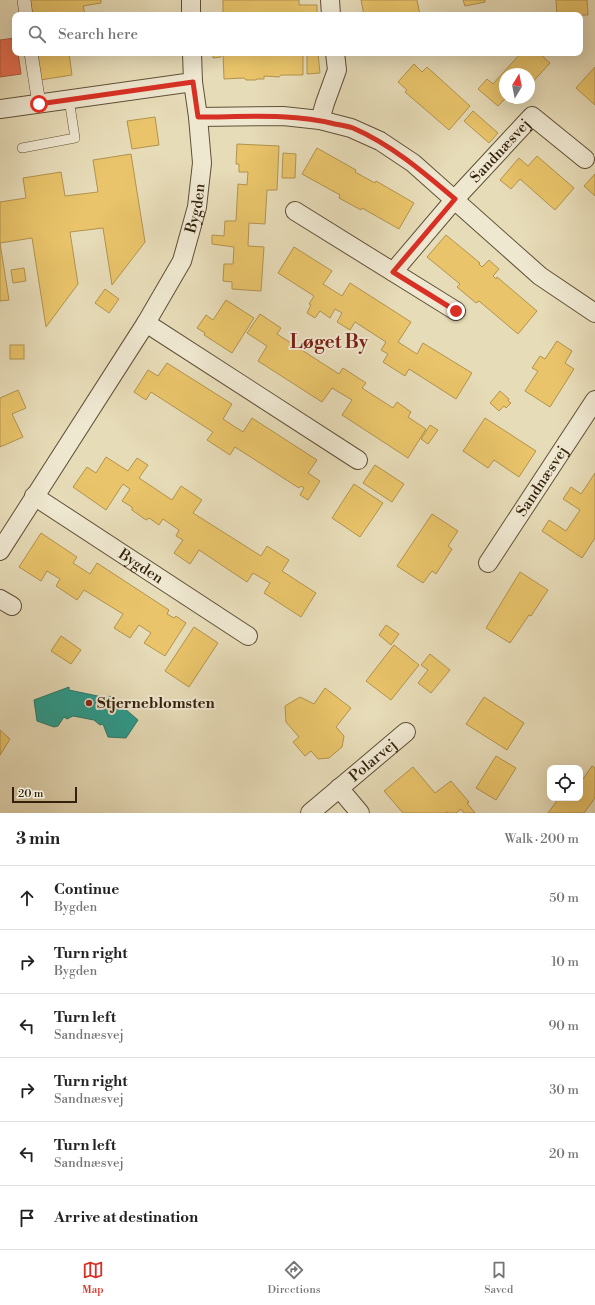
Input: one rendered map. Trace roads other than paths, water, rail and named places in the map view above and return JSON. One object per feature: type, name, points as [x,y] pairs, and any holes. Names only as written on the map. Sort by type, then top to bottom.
[{"type":"street","points":[[24,0],[26,12]]},
{"type":"street","points":[[191,0],[191,12]]},
{"type":"street","points":[[330,0],[331,12]]},
{"type":"street","points":[[32,56],[39,104]]},
{"type":"street","name":"Bygden","points":[[0,551],[146,323],[182,261],[197,207],[202,163],[193,82],[192,56]]},
{"type":"street","points":[[320,120],[324,103],[337,70],[335,56]]},
{"type":"street","points":[[0,109],[193,82]]},
{"type":"street","points":[[198,117],[283,116],[320,120],[351,128],[380,141],[413,163],[540,276],[595,313]]},
{"type":"street","name":"Sandnæsvej","points":[[393,272],[455,199],[532,116],[585,159]]},
{"type":"street","points":[[295,211],[456,311]]},
{"type":"street","points":[[146,323],[358,460]]},
{"type":"street","name":"Sandnæsvej","points":[[488,563],[595,400]]},
{"type":"street","name":"Bygden","points":[[34,496],[248,636]]},
{"type":"street","name":"Polarvej","points":[[310,813],[406,732]]},
{"type":"street","name":"Polarvej","points":[[340,788],[360,813]]},
{"type":"lane","points":[[22,148],[75,138],[69,100]]},
{"type":"place","name":"Stjerneblomsten","points":[[89,703]]},
{"type":"district","name":"Løget By","points":[[329,341]]}]
